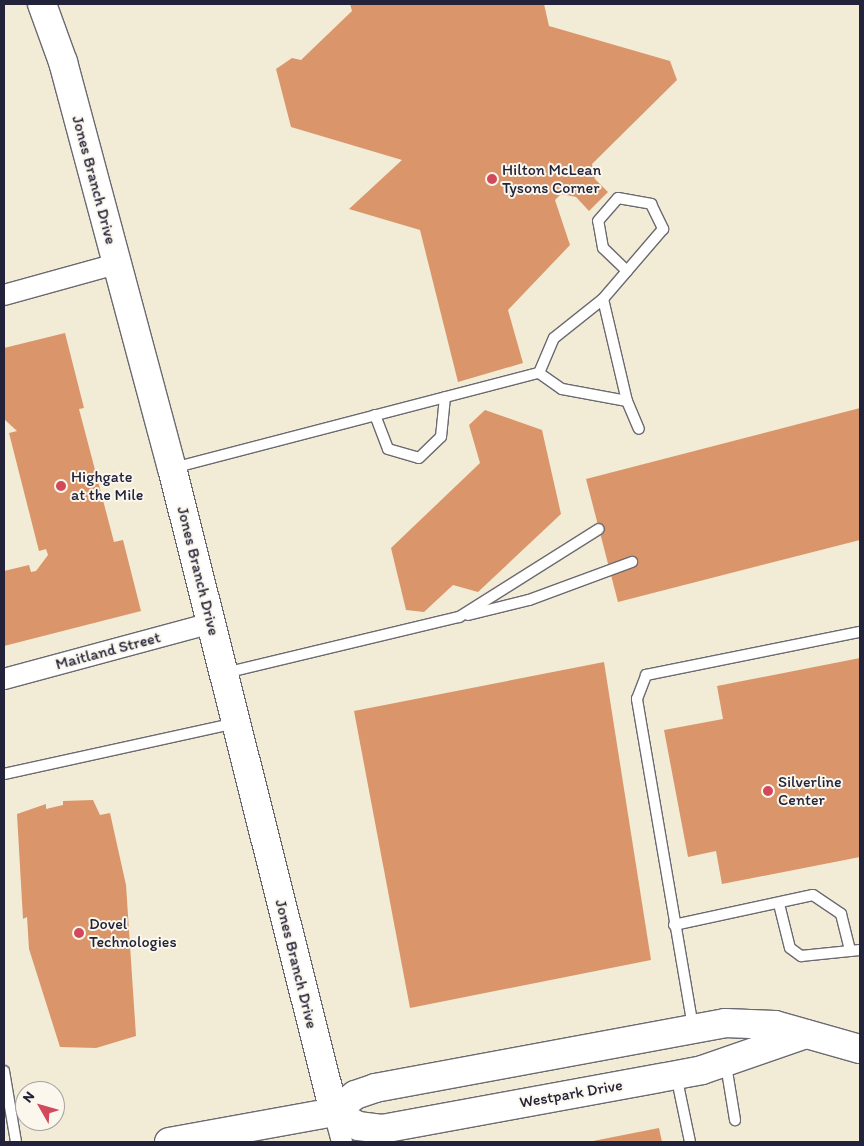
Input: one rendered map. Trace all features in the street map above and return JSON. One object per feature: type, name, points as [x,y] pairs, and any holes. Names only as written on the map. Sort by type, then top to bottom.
[{"type":"street","name":"Jones Branch Drive","points":[[42,4],[62,62],[172,468],[222,674],[342,1142]]},
{"type":"street","points":[[4,295],[116,264]]},
{"type":"street","name":"Maitland Street","points":[[4,678],[211,623]]},
{"type":"street","points":[[169,1142],[334,1112],[355,1095],[375,1088],[693,1028],[754,1022],[806,1034],[860,1050]]},
{"type":"street","name":"Westpark Drive","points":[[334,1112],[358,1126],[382,1128],[726,1065],[806,1034]]},
{"type":"lane","points":[[540,373],[554,338],[603,299],[627,271],[663,229],[651,204],[618,198],[598,222],[603,248],[627,271]]},
{"type":"lane","points":[[603,299],[627,401],[639,429]]},
{"type":"lane","points":[[172,468],[540,373]]},
{"type":"lane","points":[[540,373],[562,389],[627,401]]},
{"type":"lane","points":[[375,415],[388,449],[419,458],[440,437],[446,397]]},
{"type":"lane","points":[[460,617],[599,529]]},
{"type":"lane","points":[[222,674],[529,600],[632,562]]},
{"type":"lane","points":[[693,1028],[636,699],[646,675],[860,632]]},
{"type":"lane","points":[[4,774],[235,723]]},
{"type":"lane","points":[[674,925],[813,895],[826,900],[841,914],[855,951],[801,956],[790,948],[778,904]]},
{"type":"lane","points":[[726,1065],[735,1120]]},
{"type":"lane","points":[[4,1071],[16,1142]]},
{"type":"lane","points":[[676,1075],[690,1142]]},
{"type":"building","name":"Hilton McLean Tysons Corner","points":[[350,4],[544,4],[549,26],[670,61],[677,80],[592,164],[595,179],[608,192],[589,211],[576,197],[561,194],[555,200],[570,245],[508,310],[523,363],[458,382],[420,230],[349,209],[402,160],[291,127],[276,69],[292,58],[301,60],[352,11]]},
{"type":"building","name":"Highgate at the Mile","points":[[65,333],[84,408],[79,409],[114,542],[123,540],[141,611],[4,646],[4,571],[29,565],[31,572],[36,571],[48,555],[46,549],[39,551],[9,433],[17,431],[4,419],[4,348]]},
{"type":"building","points":[[860,408],[860,540],[618,602],[586,479]]},
{"type":"building","points":[[485,410],[542,430],[561,514],[478,592],[453,585],[424,612],[406,610],[391,548],[480,463],[469,425]]},
{"type":"building","name":"Silverline Center","points":[[860,658],[860,857],[722,884],[716,851],[688,857],[664,730],[723,719],[717,686]]},
{"type":"building","points":[[604,662],[651,960],[410,1008],[354,711]]},
{"type":"building","name":"Dovel Technologies","points":[[93,800],[100,815],[110,813],[126,885],[136,1036],[96,1048],[60,1047],[29,949],[27,917],[23,919],[17,814],[46,804],[46,809],[63,805],[63,801]]},
{"type":"building","points":[[659,1128],[662,1142],[593,1142],[593,1141]]},
{"type":"place","name":"Hilton McLean Tysons Corner","points":[[492,179]]},
{"type":"place","name":"Highgate at the Mile","points":[[61,486]]},
{"type":"place","name":"Silverline Center","points":[[768,791]]},
{"type":"place","name":"Dovel Technologies","points":[[79,933]]}]
